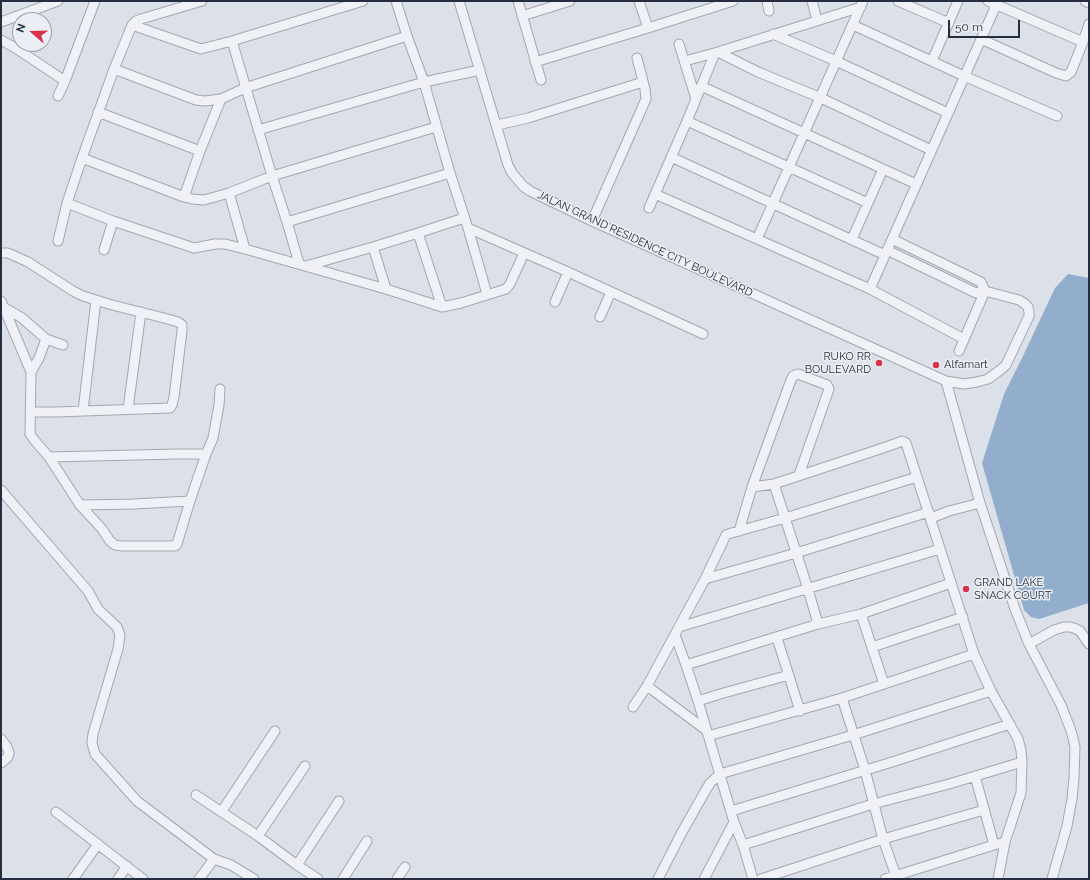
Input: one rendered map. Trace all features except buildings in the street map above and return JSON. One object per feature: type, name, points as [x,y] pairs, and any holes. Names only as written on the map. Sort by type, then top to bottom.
[{"type":"street","points":[[1,22],[46,3],[58,1]]},
{"type":"street","points":[[58,96],[96,1]]},
{"type":"street","points":[[58,240],[67,203],[82,158],[114,69],[132,25],[141,19],[202,1]]},
{"type":"street","points":[[132,25],[201,49],[363,1]]},
{"type":"street","points":[[396,1],[424,82],[436,127],[487,294]]},
{"type":"street","name":"JALAN GRAND RESIDENCE CITY BOULEVARD","points":[[459,1],[508,164],[512,173],[523,186],[530,191],[592,221],[946,381],[964,384],[977,382],[988,379],[999,371],[1006,365],[1029,316],[1028,307],[1019,300],[986,291]]},
{"type":"street","points":[[518,1],[541,80]]},
{"type":"street","points":[[522,16],[570,1]]},
{"type":"street","points":[[639,1],[648,28]]},
{"type":"street","points":[[535,62],[734,1]]},
{"type":"street","points":[[767,1],[769,11]]},
{"type":"street","points":[[812,1],[817,20]]},
{"type":"street","points":[[898,1],[949,23]]},
{"type":"street","points":[[932,61],[958,1]]},
{"type":"street","points":[[1085,1],[1089,3]]},
{"type":"street","points":[[870,289],[981,39],[994,2],[1083,42]]},
{"type":"street","points":[[685,61],[716,53],[862,4]]},
{"type":"street","points":[[757,239],[862,4]]},
{"type":"street","points":[[981,39],[1056,73],[1066,76],[1070,72],[1089,24]]},
{"type":"street","points":[[853,25],[964,76],[1057,116]]},
{"type":"street","points":[[773,34],[836,61],[948,113]]},
{"type":"street","points":[[114,69],[196,100],[205,101],[220,99],[246,88],[407,36]]},
{"type":"street","points":[[1,40],[65,81]]},
{"type":"street","points":[[232,41],[272,176],[303,265]]},
{"type":"street","points":[[679,44],[696,99]]},
{"type":"street","points":[[649,208],[716,53]]},
{"type":"street","points":[[716,53],[821,98],[931,150]]},
{"type":"street","points":[[592,221],[646,99],[647,95],[637,58]]},
{"type":"street","points":[[258,130],[424,82],[480,70]]},
{"type":"street","points":[[497,125],[536,116],[643,82]]},
{"type":"street","points":[[701,86],[916,184]]},
{"type":"street","points":[[184,197],[220,99]]},
{"type":"street","points":[[98,112],[200,151]]},
{"type":"street","points":[[687,121],[868,203]]},
{"type":"street","points":[[82,158],[184,197],[204,200],[229,193],[272,176],[436,127]]},
{"type":"street","points":[[671,157],[976,293],[986,291]]},
{"type":"street","points":[[852,239],[883,169]]},
{"type":"street","points":[[287,222],[450,173]]},
{"type":"street","points":[[229,193],[245,248]]},
{"type":"street","points":[[655,194],[870,289],[964,339]]},
{"type":"street","points":[[67,203],[112,221],[191,248],[214,244],[225,244],[245,248],[442,307],[461,303],[508,287],[524,253]]},
{"type":"street","points":[[303,265],[373,247],[464,218]]},
{"type":"street","points":[[104,250],[112,221]]},
{"type":"street","points":[[468,228],[702,334]]},
{"type":"street","points":[[418,233],[442,307]]},
{"type":"street","points":[[892,239],[982,282],[986,291],[959,351]]},
{"type":"street","points":[[373,247],[386,289]]},
{"type":"street","points":[[1,253],[8,253],[28,262],[73,291],[96,300],[178,322],[182,325],[174,397],[170,408],[30,412]]},
{"type":"street","points":[[555,302],[568,272]]},
{"type":"street","points":[[600,317],[611,292]]},
{"type":"street","points":[[83,411],[96,300]]},
{"type":"street","points":[[3,304],[46,339],[63,345]]},
{"type":"street","points":[[3,304],[31,372],[30,434],[49,458],[80,505],[115,545],[175,546],[178,542],[190,501],[213,438],[219,405],[220,389]]},
{"type":"street","points":[[128,409],[141,312]]},
{"type":"street","points":[[31,372],[39,358],[46,339]]},
{"type":"street","points":[[739,531],[752,487],[791,380],[796,374],[827,385],[829,389],[799,475]]},
{"type":"street","points":[[946,381],[980,503],[1015,609],[1029,644],[1061,705],[1070,728],[1074,747],[1074,778],[1072,798],[1067,826],[1052,879]]},
{"type":"street","points":[[752,487],[774,484],[874,452],[902,441],[906,442],[974,654],[991,691],[1020,744],[1022,762],[1021,792],[1005,842],[998,879]]},
{"type":"street","points":[[49,458],[206,454]]},
{"type":"street","points":[[634,707],[705,579],[726,535],[917,477]]},
{"type":"street","points":[[774,484],[818,624]]},
{"type":"street","points":[[1,490],[88,591],[98,609],[117,627],[120,635],[118,649],[93,734],[92,743],[95,754],[137,801],[214,859],[231,865],[254,879]]},
{"type":"street","points":[[80,505],[190,501]]},
{"type":"street","points":[[705,579],[930,515],[980,503]]},
{"type":"street","points":[[677,631],[940,549]]},
{"type":"street","points":[[686,665],[777,638],[818,624],[861,614],[951,583]]},
{"type":"street","points":[[861,614],[884,684]]},
{"type":"street","points":[[872,647],[963,618]]},
{"type":"street","points":[[1029,644],[1054,630],[1064,627],[1070,627],[1080,631],[1089,644]]},
{"type":"street","points":[[677,631],[730,811],[743,845],[753,879]]},
{"type":"street","points":[[777,638],[800,711]]},
{"type":"street","points":[[707,733],[800,711],[974,654]]},
{"type":"street","points":[[698,701],[789,675]]},
{"type":"street","points":[[647,686],[707,733]]},
{"type":"street","points":[[658,879],[702,795],[710,783],[720,774],[853,735],[991,691]]},
{"type":"street","points":[[842,698],[865,770],[883,839],[897,877]]},
{"type":"street","points":[[730,811],[1010,724]]},
{"type":"street","points":[[222,811],[275,732]]},
{"type":"street","points":[[1,739],[7,747],[9,753],[8,757],[1,763]]},
{"type":"street","points":[[743,845],[873,804],[1022,762]]},
{"type":"street","points":[[258,836],[305,766]]},
{"type":"street","points":[[975,776],[994,844]]},
{"type":"street","points":[[196,795],[222,811],[318,879]]},
{"type":"street","points":[[297,865],[339,801]]},
{"type":"street","points":[[761,879],[883,839],[984,810]]},
{"type":"street","points":[[56,812],[143,879]]},
{"type":"street","points":[[704,879],[734,822]]},
{"type":"street","points":[[344,879],[367,841]]},
{"type":"street","points":[[885,879],[897,877],[994,844],[1005,842]]},
{"type":"street","points":[[73,879],[98,844]]},
{"type":"street","points":[[199,879],[214,859]]},
{"type":"street","points":[[118,879],[127,866]]},
{"type":"street","points":[[397,879],[405,867]]},
{"type":"water","points":[[1068,274],[1089,278],[1089,603],[1039,619],[1031,617],[1024,610],[982,463],[1004,394],[1055,288]]},
{"type":"place","name":"RUKO RR BOULEVARD","points":[[879,363]]},
{"type":"place","name":"Alfamart","points":[[936,365]]},
{"type":"place","name":"GRAND LAKE SNACK COURT","points":[[966,589]]}]
